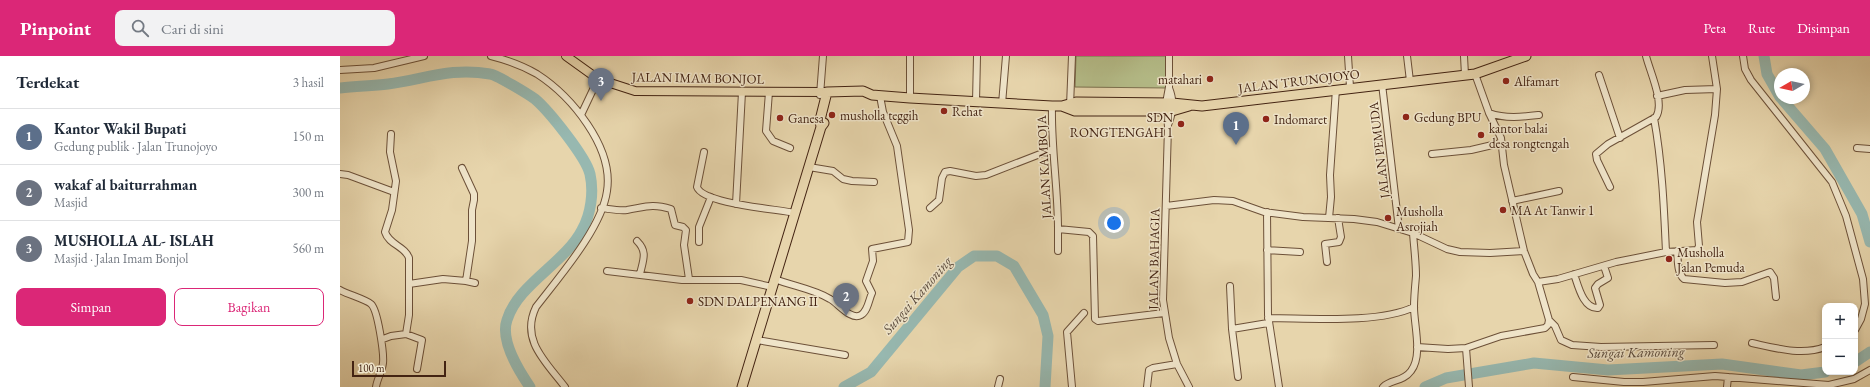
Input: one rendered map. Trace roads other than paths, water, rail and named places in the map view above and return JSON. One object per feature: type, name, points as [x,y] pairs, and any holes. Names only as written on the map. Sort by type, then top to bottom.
[{"type":"highway","name":"JALAN TRUNOJOYO","points":[[824,95],[863,91],[876,95],[910,98],[1002,104],[1067,106],[1075,110],[1190,106],[1221,104],[1350,87],[1475,74],[1526,56]]},
{"type":"highway","points":[[742,387],[821,127],[825,122],[824,95]]},
{"type":"main road","name":"JALAN IMAM BONJOL","points":[[566,56],[598,79],[635,91],[769,92],[824,95]]},
{"type":"street","points":[[340,70],[374,68],[424,56]]},
{"type":"street","points":[[492,56],[523,67],[537,74],[582,115],[600,145],[604,158],[607,190],[595,224],[536,307],[531,323],[530,333],[532,342],[565,387]]},
{"type":"street","points":[[823,56],[824,95]]},
{"type":"street","points":[[910,56],[910,98]]},
{"type":"street","points":[[976,102],[977,56]]},
{"type":"street","points":[[1002,104],[1006,56]]},
{"type":"street","points":[[1067,106],[1072,56]]},
{"type":"street","name":"JALAN BAHAGIA","points":[[1169,56],[1166,206],[1162,272],[1164,313],[1169,338],[1177,364],[1189,387]]},
{"type":"street","points":[[1348,56],[1350,87]]},
{"type":"street","points":[[1407,56],[1410,81]]},
{"type":"street","points":[[1464,56],[1465,75]]},
{"type":"street","points":[[1610,187],[1596,156],[1604,147],[1654,118],[1659,112],[1659,101],[1646,57],[1654,56]]},
{"type":"street","points":[[1538,282],[1558,279],[1604,266],[1666,252],[1697,250],[1700,246],[1697,222],[1715,115],[1717,89],[1712,56]]},
{"type":"street","points":[[1743,56],[1745,69],[1751,80],[1832,182],[1846,216],[1863,279],[1865,304],[1858,324]]},
{"type":"street","points":[[1475,74],[1501,143],[1512,201],[1524,251],[1533,274],[1538,282],[1549,320],[1555,326],[1561,340],[1572,345],[1601,347],[1714,345]]},
{"type":"street","points":[[1599,75],[1620,138]]},
{"type":"street","points":[[582,115],[598,79]]},
{"type":"street","name":"JALAN PEMUDA","points":[[1382,84],[1399,229]]},
{"type":"street","points":[[1329,218],[1336,89]]},
{"type":"street","points":[[1657,96],[1685,90],[1717,89]]},
{"type":"street","points":[[736,204],[742,92]]},
{"type":"street","points":[[769,92],[766,131],[772,141],[790,148]]},
{"type":"street","points":[[607,270],[640,274],[654,278],[741,280],[774,283],[822,295],[853,315],[862,315],[872,293],[866,281],[873,261],[872,250],[908,242],[908,230],[897,146],[876,95]]},
{"type":"street","name":"JALAN KAMBOJA","points":[[1052,106],[1052,149],[1058,198],[1058,229],[1089,232],[1093,236],[1094,315],[1096,320],[1164,313]]},
{"type":"street","points":[[1489,113],[1514,118],[1539,115]]},
{"type":"street","points":[[1654,118],[1663,188],[1666,252]]},
{"type":"street","points":[[391,134],[390,152],[396,181],[392,210],[385,232],[388,238],[408,254],[410,268],[409,315],[406,334]]},
{"type":"street","points":[[1432,154],[1471,150],[1501,143]]},
{"type":"street","points":[[1857,148],[1870,149]]},
{"type":"street","points":[[930,208],[940,200],[942,178],[945,172],[950,171],[976,176],[986,175],[1052,149]]},
{"type":"street","points":[[704,152],[697,188],[701,194],[726,203],[795,212]]},
{"type":"street","points":[[809,167],[833,171],[843,179],[874,182]]},
{"type":"street","points":[[462,168],[474,194],[471,246],[466,281]]},
{"type":"street","points":[[340,174],[348,175],[394,192]]},
{"type":"street","points":[[1512,201],[1559,191]]},
{"type":"street","points":[[699,242],[700,223],[710,197]]},
{"type":"street","points":[[1166,206],[1214,200],[1233,201],[1265,212],[1303,217],[1338,218],[1377,222],[1413,233],[1447,249],[1460,252],[1490,253],[1524,251]]},
{"type":"street","points":[[601,208],[626,210],[653,205],[671,209],[675,224],[686,230],[684,245],[689,279]]},
{"type":"street","points":[[1265,212],[1268,321],[1279,387]]},
{"type":"street","points":[[1327,262],[1325,244],[1338,242],[1340,239],[1338,218]]},
{"type":"street","points":[[1058,229],[1058,251]]},
{"type":"street","points":[[1382,387],[1388,382],[1401,380],[1411,372],[1416,359],[1417,347],[1414,307],[1416,275],[1413,233]]},
{"type":"street","points":[[637,241],[643,248],[644,252],[640,274]]},
{"type":"street","points":[[1267,250],[1300,252]]},
{"type":"street","points":[[1677,252],[1680,275],[1684,279],[1724,283],[1742,282],[1770,272],[1774,278],[1776,297]]},
{"type":"street","points":[[1574,274],[1585,300],[1592,307],[1598,308],[1600,304],[1595,288],[1598,284],[1608,278],[1604,266]]},
{"type":"street","points":[[409,284],[443,279],[475,282]]},
{"type":"street","points":[[1230,286],[1232,329],[1238,377]]},
{"type":"street","points":[[340,290],[371,304],[375,309],[382,340],[383,365],[376,387]]},
{"type":"street","points":[[1232,329],[1268,321],[1398,314],[1414,307]]},
{"type":"street","points":[[1072,387],[1067,332],[1084,313]]},
{"type":"street","points":[[1417,347],[1448,349],[1466,348],[1501,336],[1545,328],[1548,325],[1549,320]]},
{"type":"street","points":[[382,340],[391,336],[406,334],[422,340],[417,369]]},
{"type":"street","points":[[756,340],[845,355]]},
{"type":"street","points":[[1752,343],[1793,351],[1813,350],[1822,348]]},
{"type":"street","points":[[1466,348],[1469,387]]},
{"type":"street","points":[[1147,387],[1149,370],[1152,368],[1177,364]]},
{"type":"street","points":[[1573,377],[1658,384],[1716,376],[1828,385],[1854,380],[1870,370]]},
{"type":"street","points":[[1727,387],[1728,377]]},
{"type":"street","points":[[998,387],[1000,379]]},
{"type":"waterway","name":"Sungai Kamoning","points":[[1764,56],[1767,74],[1774,86]]},
{"type":"waterway","name":"Sungai Kamoning","points":[[340,88],[388,84],[439,74],[476,72],[494,75],[535,99],[558,124],[582,157],[590,174],[592,188],[590,210],[585,224],[565,253],[521,295],[507,320],[506,337],[508,346],[516,364],[530,387]]},
{"type":"waterway","name":"Sungai Kamoning","points":[[1786,104],[1825,149],[1862,214],[1870,242]]},
{"type":"waterway","name":"Sungai Kamoning","points":[[844,387],[871,372],[958,267],[974,256],[997,256],[1014,266],[1043,315],[1048,336],[1045,387]]},
{"type":"waterway","name":"Sungai Kamoning","points":[[1858,360],[1870,352]]},
{"type":"waterway","name":"Sungai Kamoning","points":[[1425,387],[1446,378],[1534,363],[1608,370],[1722,364],[1801,375],[1822,372]]},
{"type":"place","name":"matahari","points":[[1210,79]]},
{"type":"place","name":"Alfamart","points":[[1506,81]]},
{"type":"place","name":"MUSHOLLA AL- ISLAH","points":[[601,101]]},
{"type":"place","name":"Rehat","points":[[944,111]]},
{"type":"place","name":"musholla teggih","points":[[832,115]]},
{"type":"place","name":"Gedung BPU","points":[[1406,117]]},
{"type":"place","name":"Ganesa","points":[[780,118]]},
{"type":"place","name":"Indomaret","points":[[1266,119]]},
{"type":"place","name":"SDN RONGTENGAH 1","points":[[1181,124]]},
{"type":"place","name":"kantor balai desa rongtengah","points":[[1481,135]]},
{"type":"place","name":"Kantor Wakil Bupati","points":[[1236,145]]},
{"type":"place","name":"MA At Tanwir 1","points":[[1503,210]]},
{"type":"place","name":"Musholla Asrojiah","points":[[1388,218]]},
{"type":"place","name":"Musholla Jalan Pemuda","points":[[1669,259]]},
{"type":"place","name":"SDN DALPENANG II","points":[[690,301]]},
{"type":"place","name":"wakaf al baiturrahman","points":[[846,316]]}]
